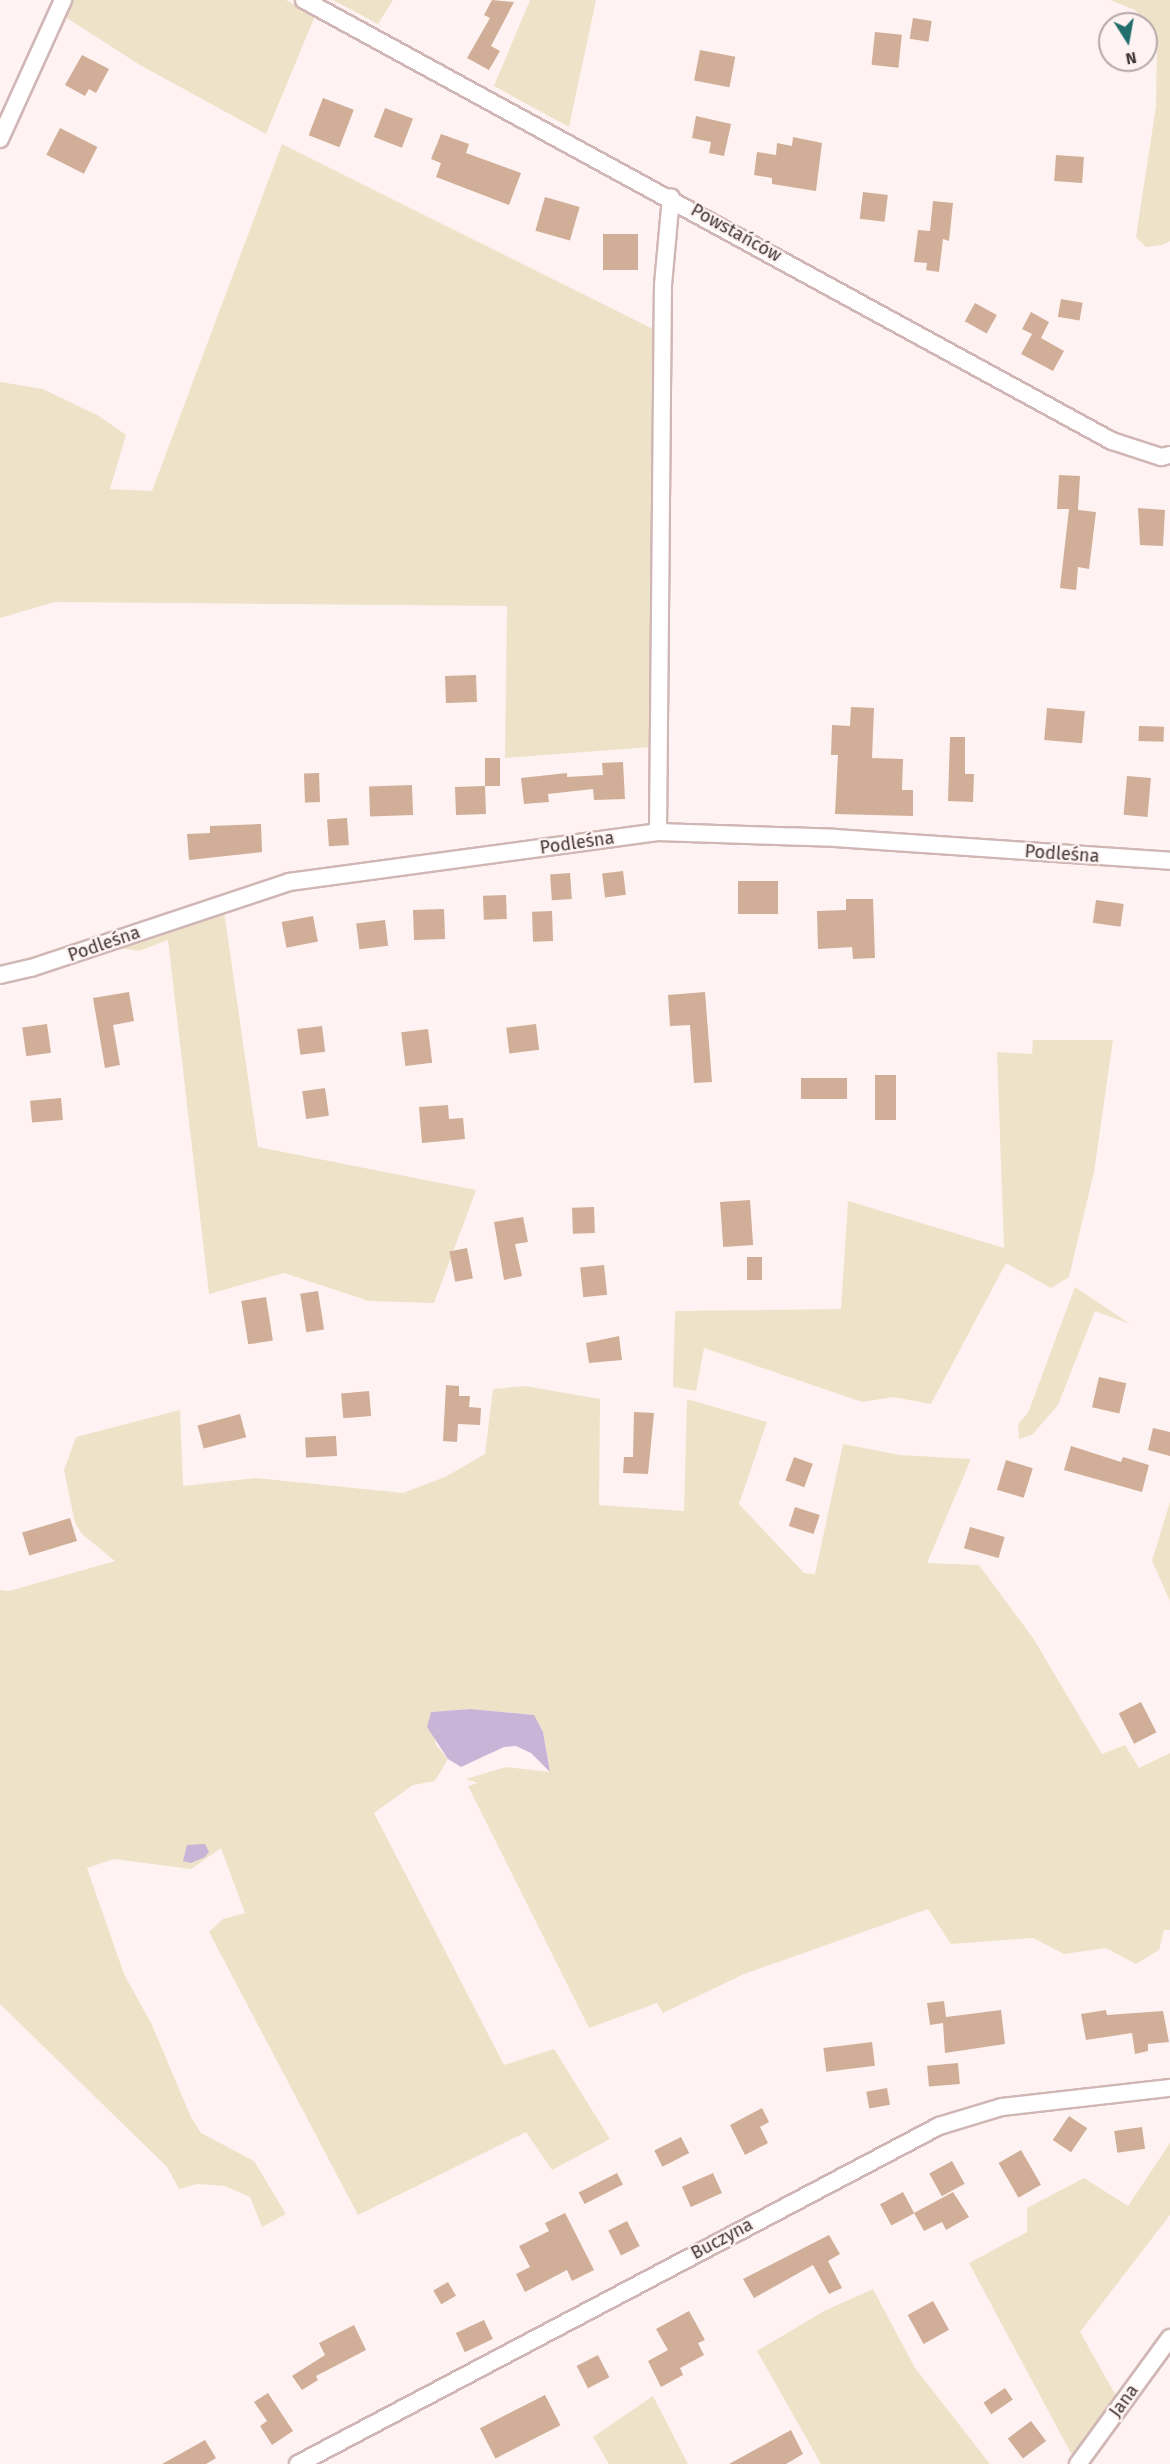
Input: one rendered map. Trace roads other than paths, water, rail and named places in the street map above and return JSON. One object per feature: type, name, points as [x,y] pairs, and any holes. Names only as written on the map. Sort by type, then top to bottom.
[{"type":"street","points":[[0,139],[63,0]]},
{"type":"street","name":"Powstańców","points":[[304,0],[671,197],[1112,441],[1161,457],[1170,455]]},
{"type":"street","points":[[658,832],[663,285],[671,197]]},
{"type":"street","name":"Podleśna","points":[[0,975],[31,968],[289,882],[658,832],[835,838],[1170,861]]},
{"type":"street","name":"Buczyna","points":[[298,2464],[939,2126],[1002,2107],[1170,2088]]},
{"type":"street","name":"Jana","points":[[1078,2464],[1170,2338]]}]
